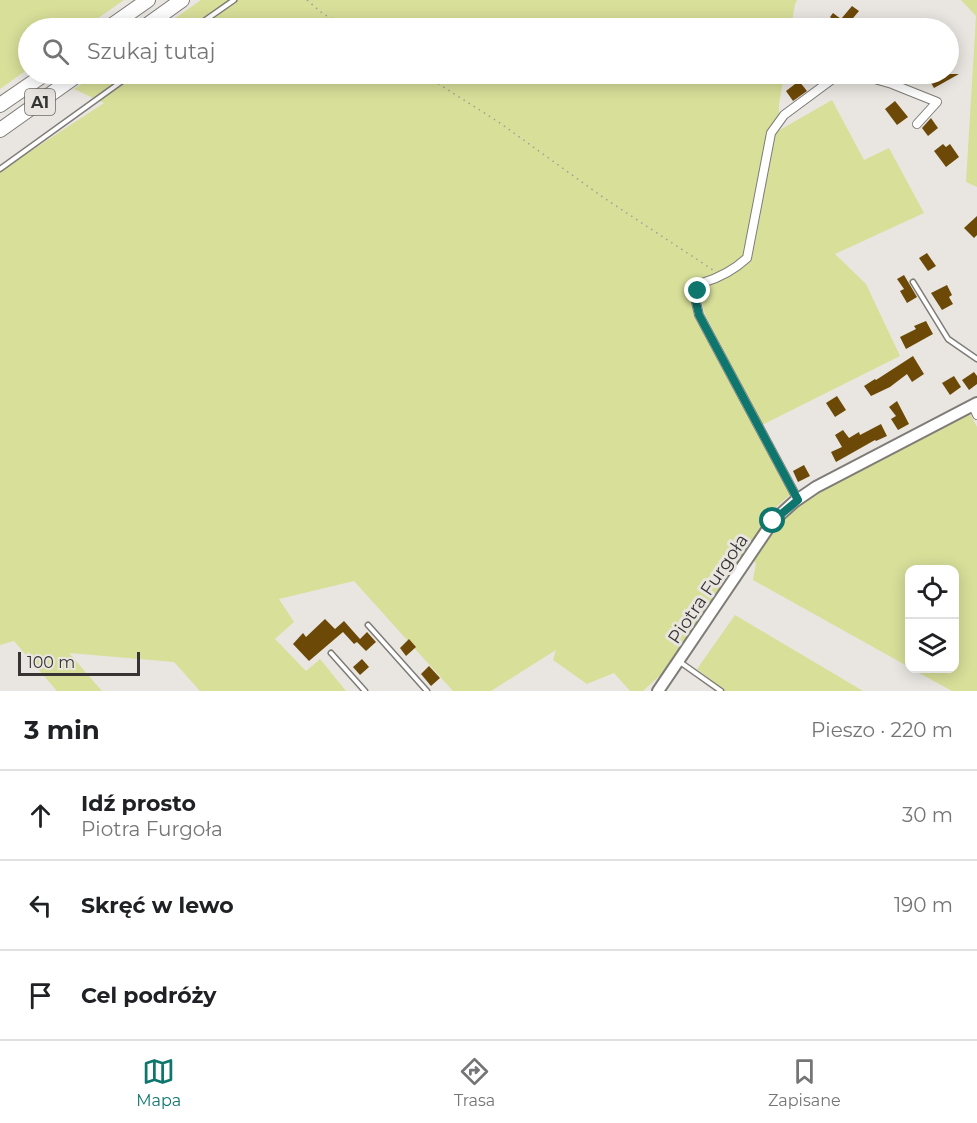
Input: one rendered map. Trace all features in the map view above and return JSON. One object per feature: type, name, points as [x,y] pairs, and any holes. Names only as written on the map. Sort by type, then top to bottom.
[{"type":"highway","points":[[122,18],[148,0]]},
{"type":"highway","points":[[157,18],[183,0]]},
{"type":"highway","name":"A1","points":[[0,105],[30,84]]},
{"type":"highway","name":"A1","points":[[0,130],[65,84]]},
{"type":"street","points":[[798,500],[699,315],[696,302],[702,283],[722,276],[747,258],[771,133],[784,114],[826,84]]},
{"type":"street","points":[[892,84],[937,102],[917,124]]},
{"type":"street","name":"Piotra Furgoła","points":[[658,691],[773,521],[816,488],[975,408]]},
{"type":"lane","points":[[208,18],[234,0]]},
{"type":"lane","points":[[0,169],[118,84]]},
{"type":"lane","points":[[913,282],[948,339],[977,358]]},
{"type":"lane","points":[[368,625],[427,691]]},
{"type":"lane","points":[[331,653],[365,691]]},
{"type":"lane","points":[[679,662],[721,691]]},
{"type":"path","points":[[307,0],[331,18]]},
{"type":"path","points":[[439,84],[500,123],[604,198],[722,276]]},
{"type":"green space","points":[[0,0],[124,0],[98,18],[18,18],[18,76],[0,89]]},
{"type":"green space","points":[[201,0],[797,0],[793,18],[175,18]]},
{"type":"green space","points":[[961,0],[977,0],[977,187],[966,182],[976,16]]},
{"type":"green space","points":[[82,84],[782,84],[778,131],[832,100],[864,160],[889,148],[924,213],[835,254],[866,284],[900,356],[762,425],[705,315],[700,295],[692,299],[696,320],[791,494],[774,509],[667,669],[643,691],[630,691],[614,673],[587,684],[553,660],[556,650],[491,691],[453,691],[354,581],[279,599],[294,622],[275,639],[306,671],[320,659],[346,691],[200,691],[174,662],[69,653],[102,691],[57,691],[14,641],[0,645],[0,171],[104,103],[74,89]]},
{"type":"green space","points":[[970,414],[977,427],[977,691],[952,691],[919,673],[959,673],[959,565],[905,565],[905,665],[753,580],[756,563],[751,558],[774,525],[803,503],[887,453]]},
{"type":"green space","points":[[735,615],[863,691],[725,691],[697,669]]},
{"type":"building","points":[[852,6],[859,11],[853,18],[842,18]]},
{"type":"building","points":[[833,13],[840,18],[831,18]]},
{"type":"building","points":[[795,84],[801,84],[807,91],[793,101],[786,91]]},
{"type":"building","points":[[895,101],[908,117],[897,125],[885,109]]},
{"type":"building","points":[[931,118],[938,128],[928,136],[922,128]]},
{"type":"building","points":[[943,144],[946,147],[950,144],[959,157],[946,167],[934,151]]},
{"type":"building","points":[[977,216],[977,235],[974,238],[964,228]]},
{"type":"building","points":[[927,253],[936,266],[928,271],[919,258]]},
{"type":"building","points":[[904,275],[917,297],[907,303],[900,291],[904,289],[897,279]]},
{"type":"building","points":[[947,285],[953,304],[942,310],[931,293]]},
{"type":"building","points":[[926,321],[933,334],[906,349],[900,337],[916,329],[914,326]]},
{"type":"building","points":[[913,356],[924,374],[912,382],[907,374],[890,387],[871,396],[864,386]]},
{"type":"building","points":[[974,372],[977,376],[977,384],[969,390],[962,380]]},
{"type":"building","points":[[954,376],[961,387],[950,395],[942,383]]},
{"type":"building","points":[[837,396],[846,410],[835,417],[826,403]]},
{"type":"building","points":[[897,401],[909,424],[898,430],[891,419],[896,416],[889,407]]},
{"type":"building","points":[[881,424],[887,436],[875,440],[836,462],[831,452],[842,447],[835,435],[843,430],[849,438]]},
{"type":"building","points":[[804,465],[810,476],[798,482],[793,471]]},
{"type":"building","points":[[325,619],[335,629],[344,621],[360,639],[367,632],[376,642],[366,651],[357,642],[354,644],[343,632],[309,661],[293,644],[303,633],[306,637]]},
{"type":"building","points":[[409,639],[416,647],[406,656],[400,648]]},
{"type":"building","points":[[362,659],[369,667],[360,675],[353,667]]},
{"type":"building","points":[[429,666],[440,678],[431,686],[421,674]]},
{"type":"route","points":[[698,291],[696,302],[699,315],[798,500],[773,521]]}]
